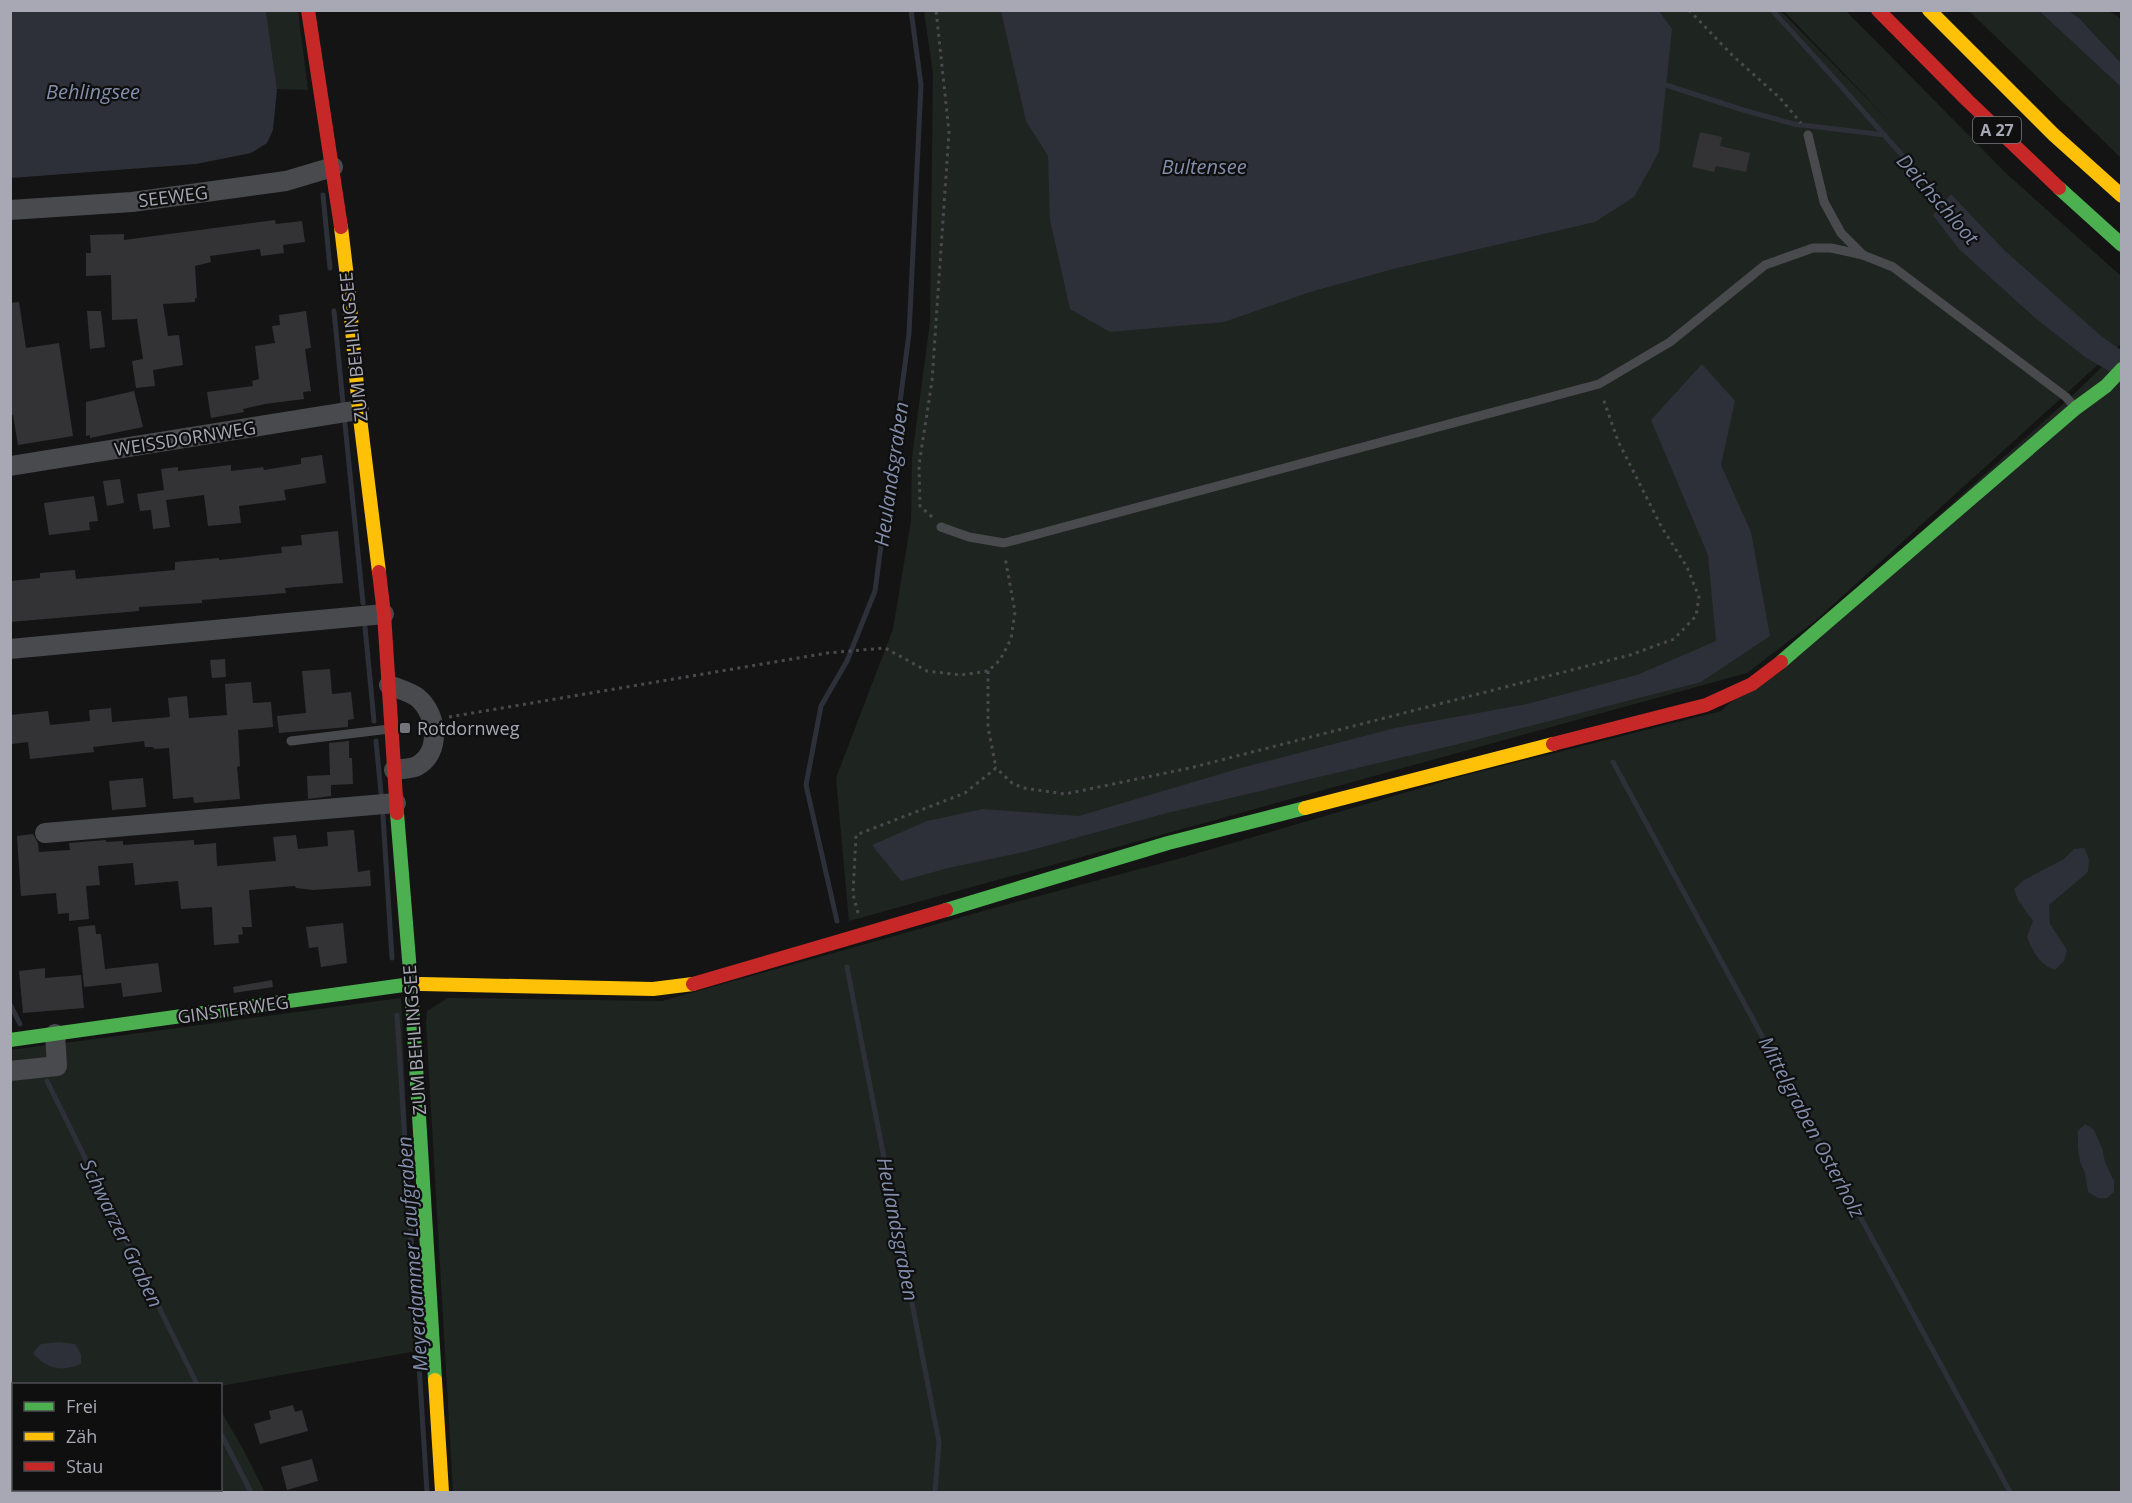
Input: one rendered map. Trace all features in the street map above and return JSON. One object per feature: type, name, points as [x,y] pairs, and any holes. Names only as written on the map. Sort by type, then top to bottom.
[{"type":"main road","name":"ZUM BEHLINGSEE","points":[[308,10],[333,167],[349,294],[359,410],[384,614],[411,984],[442,1492]]},
{"type":"main road","name":"A 27","points":[[1878,10],[1957,92],[2121,245]]},
{"type":"main road","name":"A 27","points":[[1929,10],[2055,135],[2121,196]]},
{"type":"main road","name":"GINSTERWEG","points":[[10,1040],[411,984],[653,989],[702,982],[1168,843],[1706,705],[1752,684],[1794,653],[2076,408],[2106,386],[2121,369]]},
{"type":"street","name":"SEEWEG","points":[[10,210],[132,202],[286,181],[333,167]]},
{"type":"street","name":"WEISSDORNWEG","points":[[10,466],[359,410]]},
{"type":"street","points":[[10,649],[384,614]]},
{"type":"street","points":[[389,685],[417,697],[432,720],[435,734],[430,756],[416,767],[394,770]]},
{"type":"street","points":[[45,833],[396,803]]},
{"type":"street","points":[[10,1071],[57,1066],[55,1034]]},
{"type":"lane","points":[[1808,135],[1824,202],[1841,233],[1863,255]]},
{"type":"lane","points":[[941,527],[969,537],[1004,543],[1599,384],[1670,342],[1765,265],[1813,248],[1831,248],[1863,255],[1893,267],[2066,397],[2076,408]]},
{"type":"lane","points":[[291,741],[392,729]]},
{"type":"path","points":[[936,10],[949,132],[932,381],[919,465],[920,506],[941,527]]},
{"type":"path","points":[[1689,10],[1798,118]]},
{"type":"path","points":[[988,672],[988,727],[996,768],[1012,783],[1023,788],[1065,794],[1213,762],[1630,655],[1674,639],[1696,616],[1699,597],[1687,567],[1661,526],[1618,441],[1599,384]]},
{"type":"path","points":[[432,720],[827,653],[885,648],[927,671],[962,675],[988,672],[1000,660],[1011,639],[1015,612],[1004,543]]},
{"type":"path","points":[[863,935],[853,894],[856,834],[965,793],[996,768]]},
{"type":"shaded area","points":[[266,11],[298,11],[308,90],[277,89]]},
{"type":"shaded area","points":[[924,11],[1781,11],[1892,124],[1784,11],[1846,11],[2008,175],[2121,276],[2121,344],[1815,621],[1747,673],[849,921],[836,778],[893,629],[911,521],[912,457],[930,322],[933,74]]},
{"type":"shaded area","points":[[1969,11],[2039,11],[2121,87],[2121,158]]},
{"type":"shaded area","points":[[2069,11],[2110,12],[2121,20],[2121,63],[2079,18]]},
{"type":"shaded area","points":[[2121,348],[2121,1492],[453,1492],[427,1011],[448,998],[662,1001],[1181,858],[1459,777],[1721,711],[2072,396]]},
{"type":"shaded area","points":[[401,998],[417,1351],[222,1386],[222,1383],[12,1383],[12,1491],[222,1491],[222,1413],[265,1492],[11,1492],[10,1073],[58,1067],[57,1044]]},
{"type":"shaded area","points":[[54,1044],[56,1065],[11,1070],[10,1050]]},
{"type":"water","name":"Behlingsee","points":[[11,10],[266,11],[277,89],[273,130],[267,143],[251,153],[196,164],[11,178]]},
{"type":"water","name":"Bultensee","points":[[1001,11],[1659,11],[1672,29],[1659,152],[1634,197],[1595,222],[1397,268],[1310,292],[1224,322],[1110,332],[1070,309],[1050,220],[1048,156],[1026,121]]},
{"type":"water","points":[[2039,11],[2069,11],[2079,18],[2121,63],[2121,87]]},
{"type":"water","points":[[1951,194],[2004,250],[2101,336],[2121,350],[2121,378],[2085,357],[2034,317],[1959,249],[1933,215]]},
{"type":"water","points":[[1702,364],[1735,401],[1721,465],[1751,532],[1770,636],[1701,682],[901,881],[872,845],[927,821],[983,809],[1079,816],[1237,769],[1395,728],[1527,704],[1637,675],[1716,641],[1708,555],[1651,420]]},
{"type":"water","points":[[2084,848],[2089,859],[2088,872],[2049,905],[2050,924],[2067,950],[2064,961],[2055,970],[2041,961],[2032,948],[2027,937],[2033,921],[2018,900],[2014,889],[2024,880],[2064,859],[2074,849]]},
{"type":"water","points":[[2085,1124],[2094,1130],[2114,1181],[2114,1192],[2107,1198],[2098,1198],[2088,1192],[2078,1149],[2078,1131]]},
{"type":"water","points":[[59,1342],[75,1344],[81,1354],[81,1364],[61,1369],[55,1368],[44,1363],[33,1353],[41,1344]]},
{"type":"building","points":[[1700,132],[1722,137],[1720,146],[1750,153],[1746,172],[1716,166],[1714,172],[1692,167]]},
{"type":"building","points":[[275,220],[276,224],[302,221],[305,242],[283,245],[284,253],[261,256],[260,249],[210,256],[211,262],[195,266],[197,298],[195,302],[163,304],[168,336],[179,335],[183,365],[153,370],[155,386],[136,388],[132,361],[143,359],[137,319],[112,320],[111,275],[86,276],[86,253],[91,253],[90,235],[124,234],[124,240]]},
{"type":"building","points":[[19,302],[26,348],[59,343],[73,436],[18,445],[13,415],[10,415],[10,303]]},
{"type":"building","points":[[87,311],[101,311],[105,347],[90,349]]},
{"type":"building","points":[[306,311],[311,348],[305,349],[311,391],[303,392],[304,399],[265,404],[243,409],[244,412],[211,418],[207,392],[253,386],[252,381],[259,379],[255,346],[275,343],[272,326],[280,325],[279,315]]},
{"type":"building","points":[[134,391],[143,427],[90,438],[90,435],[86,436],[86,402]]},
{"type":"building","points":[[322,455],[326,483],[284,490],[286,500],[239,506],[241,523],[208,526],[204,495],[166,500],[170,527],[153,529],[151,510],[140,511],[137,494],[164,490],[161,469],[178,467],[178,471],[231,465],[231,471],[263,467],[264,470],[301,464],[301,458]]},
{"type":"building","points":[[120,479],[124,503],[107,506],[103,481]]},
{"type":"building","points":[[94,496],[98,521],[89,522],[90,530],[49,535],[44,503]]},
{"type":"building","points":[[338,531],[343,583],[285,588],[286,593],[202,600],[202,603],[139,607],[139,611],[10,622],[10,581],[40,578],[40,573],[75,570],[76,579],[175,570],[175,562],[282,553],[281,547],[302,545],[301,535]]},
{"type":"building","points":[[225,659],[226,677],[212,678],[210,660]]},
{"type":"building","points":[[330,669],[332,694],[351,692],[354,719],[348,720],[348,727],[279,733],[277,716],[306,713],[302,671]]},
{"type":"building","points":[[251,682],[253,703],[271,702],[273,727],[238,730],[240,766],[237,767],[240,799],[194,803],[193,797],[173,799],[169,748],[145,747],[144,741],[93,747],[94,752],[30,759],[28,742],[12,744],[10,715],[48,711],[50,725],[90,721],[89,710],[111,708],[112,722],[170,717],[168,698],[187,696],[189,718],[227,715],[225,684]]},
{"type":"building","points":[[349,741],[353,784],[331,785],[331,796],[308,799],[307,776],[330,775],[329,743]]},
{"type":"building","points":[[143,778],[146,807],[112,810],[109,781]]},
{"type":"building","points":[[354,830],[358,872],[370,870],[371,886],[313,890],[295,886],[249,890],[252,927],[242,927],[243,934],[238,935],[239,943],[214,945],[212,907],[181,909],[178,881],[135,885],[133,863],[98,866],[100,885],[86,886],[89,919],[69,921],[69,913],[58,914],[56,893],[21,896],[17,836],[33,834],[38,843],[39,852],[70,850],[69,843],[106,840],[106,842],[123,841],[123,845],[194,840],[194,845],[216,843],[217,866],[276,861],[273,837],[296,835],[298,849],[328,846],[327,832]]},
{"type":"building","points":[[343,923],[347,963],[321,967],[318,947],[309,948],[306,927]]},
{"type":"building","points":[[95,925],[96,934],[101,934],[105,969],[158,963],[162,992],[123,997],[121,983],[84,987],[78,927]]},
{"type":"building","points":[[45,968],[45,978],[81,975],[84,1008],[23,1013],[19,971]]},
{"type":"building","points":[[272,980],[273,987],[234,993],[233,987]]},
{"type":"building","points":[[293,1405],[295,1412],[302,1410],[308,1431],[260,1444],[254,1424],[271,1419],[269,1411]]},
{"type":"building","points":[[312,1459],[318,1481],[287,1490],[281,1467]]},
{"type":"waterway","name":"Heulandsgraben","points":[[837,921],[806,785],[821,706],[847,661],[875,591],[909,334],[921,85],[911,10]]},
{"type":"waterway","name":"Deichschloot","points":[[1772,10],[1947,206]]},
{"type":"waterway","points":[[1666,85],[1794,124],[1885,135]]},
{"type":"waterway","name":"Meyerdammer Laufgraben","points":[[323,195],[330,268]]},
{"type":"waterway","name":"Meyerdammer Laufgraben","points":[[334,311],[343,403]]},
{"type":"waterway","name":"Meyerdammer Laufgraben","points":[[345,424],[363,603]]},
{"type":"waterway","name":"Meyerdammer Laufgraben","points":[[365,627],[374,721]]},
{"type":"waterway","name":"Meyerdammer Laufgraben","points":[[376,741],[381,793]]},
{"type":"waterway","name":"Mittelgraben Osterholz","points":[[1613,762],[2010,1492]]},
{"type":"waterway","name":"Meyerdammer Laufgraben","points":[[383,816],[392,958]]},
{"type":"waterway","name":"Heulandsgraben","points":[[847,967],[939,1442],[935,1492]]},
{"type":"waterway","name":"Schwarzer Graben","points":[[10,1004],[20,1024]]},
{"type":"waterway","name":"Meyerdammer Laufgraben","points":[[397,1015],[427,1492]]},
{"type":"waterway","name":"Schwarzer Graben","points":[[47,1081],[197,1383]]},
{"type":"waterway","name":"Schwarzer Graben","points":[[222,1436],[251,1492]]},
{"type":"traffic: fast","points":[[2059,188],[2122,245]]},
{"type":"traffic: fast","points":[[1781,662],[2076,408],[2106,386],[2122,369]]},
{"type":"traffic: fast","points":[[946,910],[1168,843],[1305,808]]},
{"type":"traffic: fast","points":[[397,813],[411,984],[435,1380]]},
{"type":"traffic: fast","points":[[10,1040],[421,984]]},
{"type":"traffic: slow","points":[[1929,10],[2054,135],[2122,196]]},
{"type":"traffic: slow","points":[[341,227],[359,410],[379,572]]},
{"type":"traffic: slow","points":[[1305,808],[1553,744]]},
{"type":"traffic: slow","points":[[421,984],[653,989],[693,984]]},
{"type":"traffic: slow","points":[[435,1380],[442,1492]]},
{"type":"traffic: jam","points":[[308,10],[341,227]]},
{"type":"traffic: jam","points":[[1878,10],[2059,188]]},
{"type":"traffic: jam","points":[[379,572],[384,614],[397,813]]},
{"type":"traffic: jam","points":[[1553,744],[1706,705],[1752,684],[1781,662]]},
{"type":"traffic: jam","points":[[693,984],[946,910]]},
{"type":"place","name":"Rotdornweg","points":[[405,728]]}]
